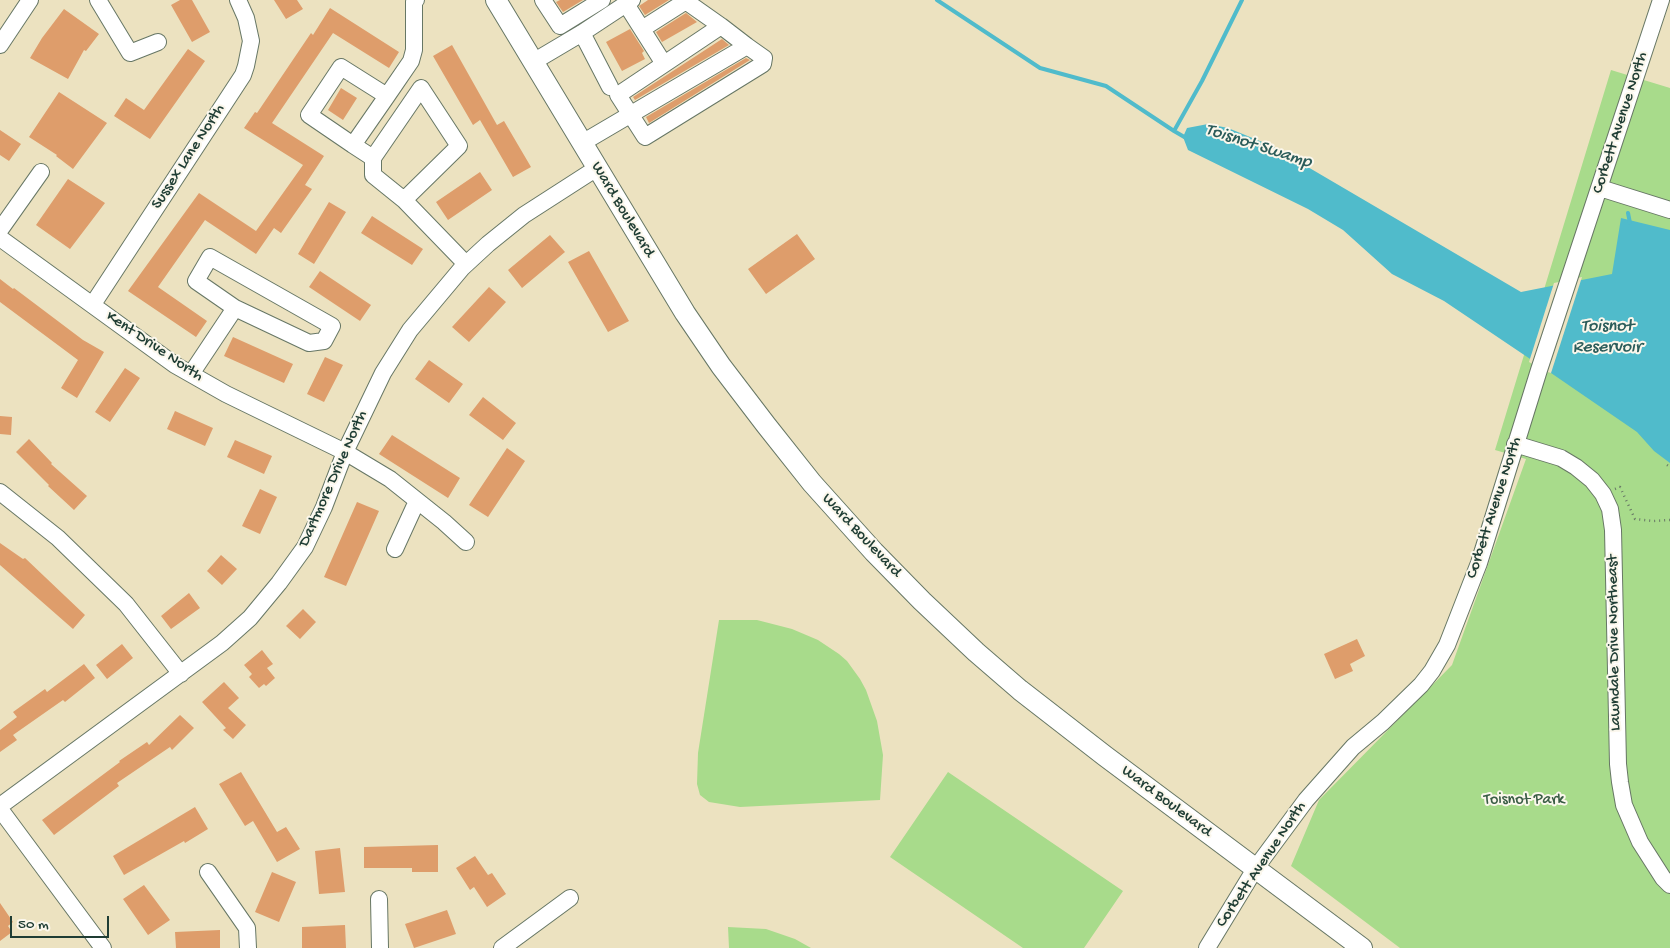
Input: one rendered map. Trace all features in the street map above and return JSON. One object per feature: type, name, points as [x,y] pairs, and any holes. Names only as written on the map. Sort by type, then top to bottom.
[{"type":"main road","name":"Ward Boulevard","points":[[496,0],[684,313],[721,366],[812,483],[874,552],[956,633],[1020,690],[1362,948]]},
{"type":"street","points":[[0,45],[30,0]]},
{"type":"street","points":[[98,0],[130,53],[158,42]]},
{"type":"street","name":"Sussex Lane North","points":[[93,304],[243,75],[251,41],[246,18],[238,0]]},
{"type":"street","points":[[354,145],[411,60],[414,50],[414,2],[416,0]]},
{"type":"street","points":[[542,0],[560,26],[602,0]]},
{"type":"street","name":"Corbett Avenue North","points":[[1207,948],[1255,869],[1306,800],[1353,747],[1383,722],[1421,685],[1432,671],[1447,645],[1468,594],[1570,274],[1661,0]]},
{"type":"street","points":[[642,29],[685,1],[721,26],[764,58],[763,64],[645,137],[618,95],[721,26]]},
{"type":"street","points":[[533,62],[629,2],[642,29],[664,64]]},
{"type":"street","points":[[582,33],[610,87]]},
{"type":"street","points":[[582,143],[747,46]]},
{"type":"street","points":[[373,158],[309,115],[341,67],[387,96]]},
{"type":"street","points":[[404,200],[458,146],[421,88],[373,158],[373,176],[404,200],[466,264]]},
{"type":"street","name":"Dartmore Drive North","points":[[0,807],[222,644],[250,618],[305,547],[383,373],[410,330],[466,264],[488,244],[524,215],[597,168]]},
{"type":"street","points":[[0,230],[40,172]]},
{"type":"street","points":[[1600,188],[1670,210]]},
{"type":"street","name":"Kent Drive North","points":[[0,238],[175,365],[275,419],[346,452],[390,479],[466,542]]},
{"type":"street","points":[[210,257],[332,326],[324,341],[309,343],[235,308],[196,281],[210,257]]},
{"type":"street","points":[[191,374],[235,308]]},
{"type":"street","name":"Lawndale Drive Northeast","points":[[1515,444],[1561,458],[1581,471],[1592,480],[1603,494],[1610,509],[1613,530],[1620,782],[1624,805],[1640,842],[1663,878],[1670,885]]},
{"type":"street","points":[[0,492],[58,538],[126,604],[181,674]]},
{"type":"street","points":[[395,550],[417,501]]},
{"type":"street","points":[[0,807],[103,948]]},
{"type":"street","points":[[208,872],[247,928],[248,948]]},
{"type":"street","points":[[502,948],[570,898]]},
{"type":"street","points":[[379,899],[380,948]]},
{"type":"path","points":[[1667,464],[1670,467]]},
{"type":"path","points":[[1603,494],[1620,488],[1635,519],[1670,520]]},
{"type":"green space","name":"Toisnot Park","points":[[1611,70],[1670,88],[1670,948],[1400,948],[1291,866],[1319,800],[1452,665],[1526,459],[1495,450]]},
{"type":"green space","points":[[719,620],[757,620],[792,629],[818,640],[847,661],[866,690],[877,721],[883,755],[880,800],[740,807],[709,802],[700,795],[697,784],[698,753]]},
{"type":"green space","points":[[948,772],[1123,891],[1084,948],[1023,948],[890,857]]},
{"type":"green space","points":[[728,927],[766,929],[795,939],[811,948],[729,948]]},
{"type":"water","name":"Toisnot Reservoir","points":[[1208,124],[1228,128],[1272,146],[1521,292],[1612,274],[1621,218],[1670,230],[1670,463],[1654,451],[1637,432],[1551,373],[1444,301],[1392,274],[1343,230],[1308,209],[1188,150],[1183,137],[1187,128]]},
{"type":"pier","points":[[1582,277],[1551,373],[1544,371],[1529,362],[1554,283]]},
{"type":"building","points":[[180,0],[192,0],[210,32],[192,42],[171,5]]},
{"type":"building","points":[[274,0],[297,0],[303,9],[286,19]]},
{"type":"building","points":[[560,0],[583,0],[563,12],[556,2]]},
{"type":"building","points":[[648,0],[669,0],[645,15],[639,6]]},
{"type":"building","points":[[330,8],[399,52],[389,68],[333,33],[272,123],[324,156],[305,185],[312,189],[281,233],[274,228],[256,254],[205,220],[158,287],[207,321],[196,337],[128,291],[199,193],[256,231],[303,165],[244,128],[255,112],[257,113],[311,33],[313,35]]},
{"type":"building","points":[[64,9],[99,34],[86,51],[84,50],[68,79],[30,58],[42,38]]},
{"type":"building","points":[[686,13],[697,22],[662,42],[656,32]]},
{"type":"building","points":[[630,29],[644,51],[642,53],[645,59],[622,71],[606,42]]},
{"type":"building","points":[[722,39],[729,45],[635,100],[633,97]]},
{"type":"building","points":[[452,45],[497,125],[504,121],[531,167],[513,177],[480,120],[473,125],[433,56]]},
{"type":"building","points":[[188,49],[205,61],[150,139],[114,116],[126,98],[144,110]]},
{"type":"building","points":[[746,58],[750,60],[649,123],[646,117]]},
{"type":"building","points":[[341,88],[357,98],[343,120],[328,110]]},
{"type":"building","points":[[59,92],[107,123],[73,169],[57,155],[29,137]]},
{"type":"building","points":[[0,130],[21,144],[9,161],[0,155]]},
{"type":"building","points":[[480,172],[492,190],[448,220],[436,202]]},
{"type":"building","points":[[68,179],[105,203],[70,249],[36,225]]},
{"type":"building","points":[[329,202],[346,212],[314,264],[298,254]]},
{"type":"building","points":[[372,216],[423,249],[412,265],[361,233]]},
{"type":"building","points":[[797,234],[815,259],[766,294],[748,269]]},
{"type":"building","points":[[550,235],[565,252],[522,288],[508,270]]},
{"type":"building","points":[[589,251],[629,321],[608,332],[568,262]]},
{"type":"building","points":[[320,271],[371,305],[360,321],[309,287]]},
{"type":"building","points":[[0,279],[83,340],[104,352],[77,398],[61,388],[78,360],[0,302]]},
{"type":"building","points":[[489,287],[506,302],[469,342],[452,327]]},
{"type":"building","points":[[233,337],[293,364],[284,383],[224,356]]},
{"type":"building","points":[[325,357],[343,365],[324,402],[307,394]]},
{"type":"building","points":[[429,360],[463,384],[449,403],[415,379]]},
{"type":"building","points":[[125,368],[140,378],[110,422],[95,412]]},
{"type":"building","points":[[483,397],[516,423],[503,440],[469,415]]},
{"type":"building","points":[[175,411],[213,428],[205,446],[167,429]]},
{"type":"building","points":[[0,416],[12,417],[11,435],[0,434]]},
{"type":"building","points":[[392,435],[460,478],[448,498],[379,454]]},
{"type":"building","points":[[29,439],[51,464],[87,496],[74,510],[16,452]]},
{"type":"building","points":[[235,440],[272,456],[264,474],[227,457]]},
{"type":"building","points":[[507,448],[525,461],[488,517],[469,505]]},
{"type":"building","points":[[260,489],[277,497],[260,534],[242,526]]},
{"type":"building","points":[[357,502],[379,511],[346,586],[324,577]]},
{"type":"building","points":[[0,543],[23,559],[25,558],[85,615],[73,629],[0,565]]},
{"type":"building","points":[[221,555],[237,569],[222,585],[207,571]]},
{"type":"building","points":[[189,593],[200,608],[171,629],[161,616]]},
{"type":"building","points":[[303,609],[316,622],[300,639],[286,626]]},
{"type":"building","points":[[1357,639],[1365,656],[1350,664],[1353,671],[1335,679],[1324,654]]},
{"type":"building","points":[[122,644],[133,658],[107,679],[96,665]]},
{"type":"building","points":[[262,650],[273,664],[267,668],[275,678],[266,686],[264,684],[259,688],[249,677],[252,674],[244,665]]},
{"type":"building","points":[[84,664],[95,678],[65,702],[63,700],[13,735],[17,740],[0,752],[0,730],[17,717],[13,712],[45,689],[47,692]]},
{"type":"building","points":[[224,682],[239,698],[228,708],[246,725],[233,739],[223,730],[226,728],[202,702]]},
{"type":"building","points":[[180,715],[194,728],[172,750],[170,747],[117,783],[119,786],[54,835],[42,820],[119,761],[147,742],[149,745]]},
{"type":"building","points":[[241,772],[277,832],[286,827],[300,849],[277,862],[253,821],[245,826],[219,784]]},
{"type":"building","points":[[195,807],[208,829],[124,875],[113,856]]},
{"type":"building","points":[[438,845],[438,872],[412,872],[412,868],[364,868],[364,847]]},
{"type":"building","points":[[340,848],[345,892],[319,894],[315,851]]},
{"type":"building","points":[[475,856],[488,875],[492,873],[506,894],[487,907],[474,887],[470,890],[456,868]]},
{"type":"building","points":[[272,872],[296,882],[279,922],[255,912]]},
{"type":"building","points":[[144,885],[170,920],[148,935],[123,899]]},
{"type":"building","points":[[0,903],[13,922],[8,926],[12,932],[0,941]]},
{"type":"building","points":[[447,910],[456,934],[414,948],[405,924]]},
{"type":"building","points":[[345,925],[346,948],[302,948],[302,927]]},
{"type":"building","points":[[220,930],[220,948],[176,948],[175,932]]},
{"type":"waterway","name":"Toisnot Swamp","points":[[937,0],[1040,68],[1106,86],[1186,138]]},
{"type":"waterway","points":[[1174,131],[1202,81],[1242,0]]},
{"type":"waterway","points":[[1628,213],[1630,223]]}]
